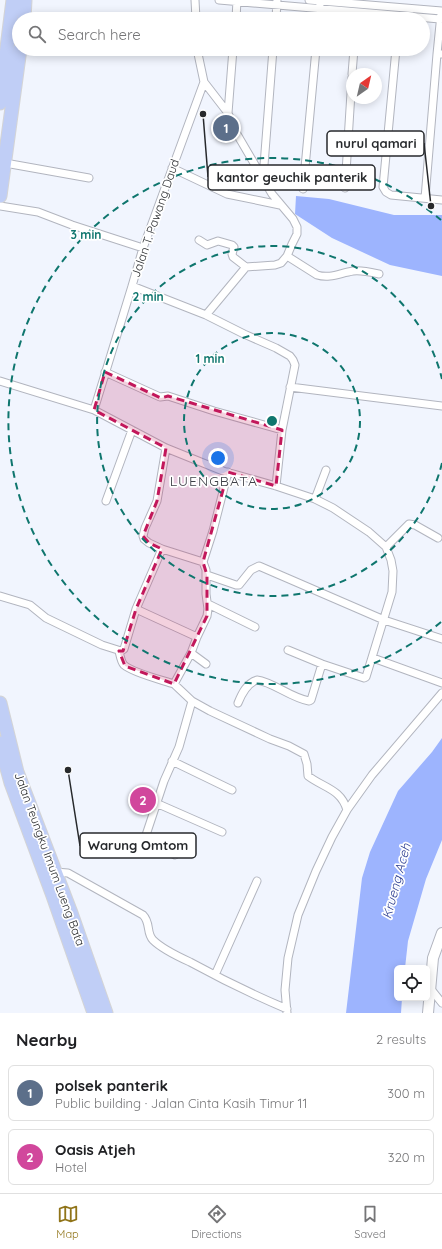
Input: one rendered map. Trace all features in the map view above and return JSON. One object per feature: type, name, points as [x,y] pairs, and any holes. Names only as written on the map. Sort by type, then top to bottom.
[{"type":"highway","points":[[13,12],[14,0]]},
{"type":"highway","points":[[24,12],[25,0]]},
{"type":"highway","points":[[0,196],[5,163],[9,50],[12,20]]},
{"type":"highway","points":[[0,103],[9,50]]},
{"type":"highway","name":"Jalan Teungku Imum Lueng Bata","points":[[0,703],[4,744],[11,783],[94,1013]]},
{"type":"highway","name":"Jalan Teungku Imum Lueng Bata","points":[[4,744],[20,778],[71,913],[106,1013]]},
{"type":"street","points":[[195,0],[196,12]]},
{"type":"street","points":[[219,0],[277,3],[359,2],[400,4],[442,11]]},
{"type":"street","points":[[309,0],[348,12]]},
{"type":"street","points":[[236,12],[237,1]]},
{"type":"street","points":[[357,12],[359,2]]},
{"type":"street","points":[[425,198],[439,54],[442,6]]},
{"type":"street","points":[[430,19],[440,19]]},
{"type":"street","points":[[198,56],[204,82],[228,114],[234,129],[272,194],[297,226],[296,234],[287,256],[278,264],[246,267],[233,257],[232,254],[234,247],[232,245],[218,241],[207,245],[199,240]]},
{"type":"street","points":[[228,114],[232,56]]},
{"type":"street","points":[[263,178],[273,56]]},
{"type":"street","points":[[303,189],[315,56]]},
{"type":"street","points":[[353,56],[353,68]]},
{"type":"street","points":[[395,56],[384,187],[386,192],[391,195],[442,200]]},
{"type":"street","name":"Jalan T. Pawang Daud","points":[[94,410],[143,248],[204,82]]},
{"type":"street","points":[[345,188],[350,104]]},
{"type":"street","points":[[5,163],[89,178]]},
{"type":"street","points":[[172,168],[227,194],[280,205]]},
{"type":"street","points":[[0,206],[38,212],[72,225],[143,248]]},
{"type":"street","points":[[287,256],[318,275],[328,277],[353,271],[364,271],[379,274]]},
{"type":"street","points":[[206,315],[246,267]]},
{"type":"street","points":[[132,286],[206,315],[276,348],[290,356],[293,360],[295,365],[282,430],[276,486]]},
{"type":"street","points":[[105,372],[160,397],[168,396],[214,411],[282,430]]},
{"type":"street","points":[[0,381],[94,410],[166,448],[228,472],[276,486],[333,508],[350,518],[386,547],[393,570],[392,592],[367,676],[364,678],[322,664],[288,650]]},
{"type":"street","points":[[290,387],[442,406]]},
{"type":"street","points":[[106,500],[132,430]]},
{"type":"street","points":[[166,448],[157,501],[143,536],[149,543],[162,549],[203,562]]},
{"type":"street","points":[[314,500],[326,470]]},
{"type":"street","points":[[174,684],[191,653],[207,616],[207,575],[203,562],[213,531],[228,472]]},
{"type":"street","points":[[386,547],[409,524],[438,538]]},
{"type":"street","points":[[0,596],[30,605],[46,618],[102,645],[119,651],[124,649],[136,609],[162,549]]},
{"type":"street","points":[[207,575],[239,585],[251,570],[259,566],[384,620],[442,639]]},
{"type":"street","points":[[208,604],[255,626]]},
{"type":"street","points":[[136,609],[197,637]]},
{"type":"street","points":[[119,651],[125,666],[174,684],[192,701],[227,720],[289,746],[304,754],[308,776],[341,796],[347,810]]},
{"type":"street","points":[[191,653],[206,664]]},
{"type":"street","points":[[373,658],[442,683]]},
{"type":"street","points":[[238,703],[241,694],[246,688],[257,680],[309,701],[311,700],[322,664]]},
{"type":"street","points":[[287,1011],[285,990],[288,958],[298,915],[316,871],[347,810],[372,775],[442,693]]},
{"type":"street","points":[[175,855],[145,838],[164,780],[178,747],[192,701]]},
{"type":"street","points":[[172,761],[232,790]]},
{"type":"street","points":[[156,803],[222,832]]},
{"type":"street","points":[[55,872],[68,874],[143,915],[148,921],[149,932],[152,939],[174,954],[287,1011]]},
{"type":"street","points":[[215,975],[257,882]]},
{"type":"street","points":[[442,933],[433,958],[430,988],[442,1003]]},
{"type":"street","points":[[428,1013],[429,1001]]},
{"type":"highlighted area","points":[[105,372],[161,398],[168,396],[282,430],[276,486],[228,472],[203,562],[207,575],[207,616],[174,684],[125,666],[119,651],[123,651],[136,609],[162,549],[149,543],[143,536],[157,501],[166,448],[94,410]]},
{"type":"water","points":[[296,196],[329,199],[394,215],[442,215],[442,276],[390,265],[332,238],[295,214]]},
{"type":"water","name":"Krueng Aceh","points":[[442,738],[442,840],[426,879],[408,941],[405,965],[394,965],[394,1001],[402,1001],[401,1013],[346,1013],[362,878],[370,852],[398,791],[432,752]]},
{"type":"place","name":"kantor geuchik panterik","points":[[203,114]]},
{"type":"place","name":"polsek panterik","points":[[226,128]]},
{"type":"place","name":"nurul qamari","points":[[431,206]]},
{"type":"place","name":"Warung Omtom","points":[[68,770]]},
{"type":"place","name":"Oasis Atjeh","points":[[143,800]]},
{"type":"district","name":"LUENGBATA","points":[[214,481]]}]
